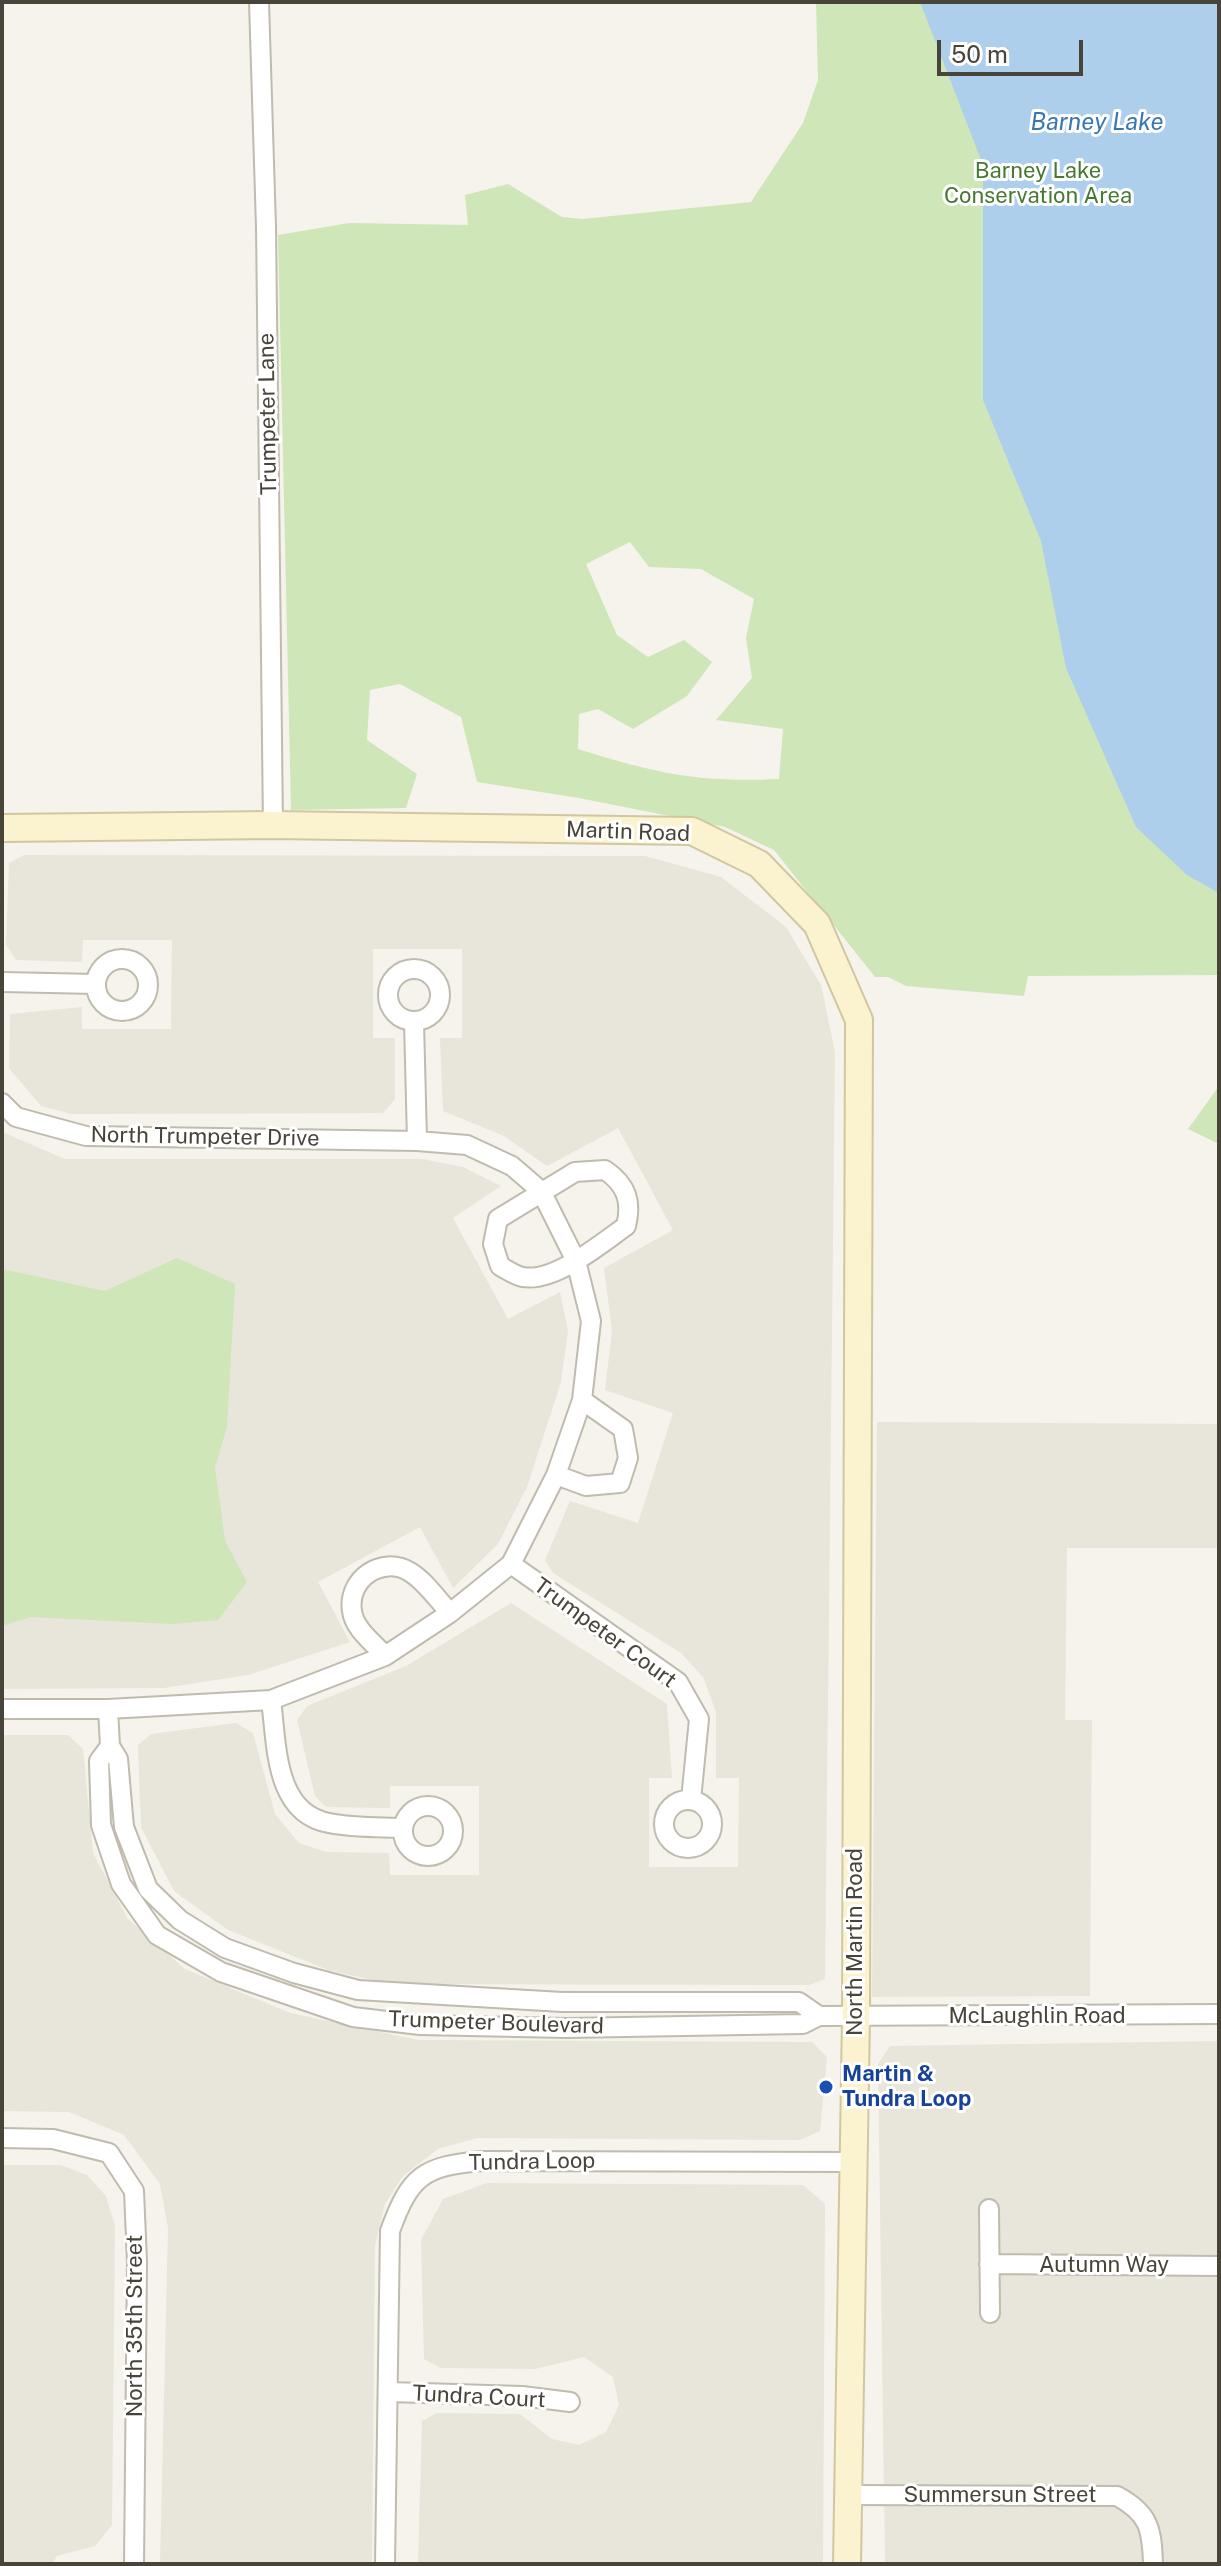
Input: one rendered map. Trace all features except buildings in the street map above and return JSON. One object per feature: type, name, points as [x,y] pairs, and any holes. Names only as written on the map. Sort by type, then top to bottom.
[{"type":"street","name":"Trumpeter Lane","points":[[259,2],[266,227],[273,825]]},
{"type":"street","name":"Martin Road","points":[[2,828],[273,825],[692,831],[759,864],[817,924],[859,1020],[856,1415]]},
{"type":"street","points":[[2,982],[96,984]]},
{"type":"street","points":[[414,1022],[417,1141]]},
{"type":"street","name":"North Trumpeter Drive","points":[[2,1103],[16,1117],[86,1136],[417,1141],[467,1145],[512,1166],[541,1191],[576,1261],[591,1321],[582,1400],[556,1475],[511,1564],[450,1613],[385,1656],[271,1700],[108,1709],[2,1709]]},
{"type":"street","points":[[605,1170],[620,1180],[631,1206],[626,1226],[576,1261],[544,1275],[524,1277],[500,1266],[493,1244],[498,1219],[541,1191],[575,1172],[605,1170]]},
{"type":"street","points":[[556,1475],[586,1486],[620,1483],[628,1458],[623,1429],[582,1400]]},
{"type":"street","name":"North Martin Road","points":[[847,2564],[851,2162],[856,2017],[856,1415]]},
{"type":"street","name":"Trumpeter Court","points":[[511,1564],[678,1682],[699,1719],[691,1800]]},
{"type":"street","points":[[385,1656],[358,1627],[352,1613],[351,1598],[357,1584],[368,1573],[382,1567],[397,1567],[411,1572],[450,1613]]},
{"type":"street","points":[[271,1700],[284,1786],[304,1814],[328,1823],[403,1828]]},
{"type":"street","name":"Trumpeter Boulevard","points":[[108,1709],[110,1746],[118,1759],[124,1827],[148,1889],[180,1920],[225,1948],[294,1973],[358,1990],[562,2002],[799,2002],[819,2016]]},
{"type":"street","name":"Trumpeter Boulevard","points":[[110,1746],[99,1761],[101,1825],[121,1884],[157,1935],[221,1972],[353,2017],[420,2025],[566,2028],[803,2024],[819,2016],[856,2017]]},
{"type":"street","name":"McLaughlin Road","points":[[856,2017],[1219,2014]]},
{"type":"street","name":"North 35th Street","points":[[2,2138],[53,2139],[109,2153],[134,2191],[137,2262],[134,2564]]},
{"type":"street","name":"Tundra Loop","points":[[385,2564],[390,2231],[404,2191],[443,2164],[482,2161],[851,2162]]},
{"type":"street","points":[[989,2209],[990,2313]]},
{"type":"street","name":"Autumn Way","points":[[989,2264],[1219,2266]]},
{"type":"street","name":"Tundra Court","points":[[389,2392],[522,2396],[570,2402]]},
{"type":"street","name":"Summersun Street","points":[[847,2495],[1117,2496],[1139,2508],[1152,2536],[1153,2564]]},
{"type":"shaded area","points":[[24,855],[645,856],[721,877],[786,927],[821,985],[835,1052],[825,1979],[809,1985],[390,1984],[328,1970],[228,1930],[174,1891],[141,1827],[138,1745],[151,1734],[236,1723],[253,1733],[275,1814],[299,1843],[326,1852],[389,1853],[390,1875],[479,1875],[479,1786],[390,1786],[390,1808],[326,1807],[315,1796],[297,1720],[307,1706],[406,1666],[511,1603],[667,1704],[672,1778],[649,1778],[649,1867],[738,1867],[739,1778],[716,1778],[716,1712],[703,1677],[681,1653],[553,1573],[545,1560],[570,1501],[638,1523],[673,1413],[605,1390],[612,1331],[604,1268],[673,1230],[618,1128],[547,1166],[504,1136],[443,1111],[440,1038],[462,1038],[462,949],[373,949],[373,1038],[395,1038],[395,1099],[383,1113],[71,1114],[41,1106],[9,1068],[10,1014],[82,1007],[82,1029],[171,1029],[172,940],[83,940],[82,962],[16,960],[6,945],[9,863]]},
{"type":"shaded area","points":[[2,1132],[65,1159],[422,1159],[463,1167],[501,1186],[453,1218],[508,1319],[560,1292],[568,1331],[561,1382],[527,1487],[498,1544],[453,1588],[420,1527],[318,1582],[350,1642],[248,1675],[164,1688],[2,1689]]},
{"type":"shaded area","points":[[877,1422],[1219,1424],[1219,1548],[1067,1548],[1065,1720],[1092,1720],[1090,1996],[872,1997]]},
{"type":"shaded area","points":[[2,1735],[68,1735],[83,1749],[93,1853],[128,1919],[185,1969],[290,2013],[418,2040],[812,2042],[827,2057],[820,2131],[800,2140],[477,2138],[438,2149],[403,2176],[385,2204],[375,2245],[372,2564],[160,2564],[168,2228],[160,2184],[124,2135],[69,2112],[2,2111]]},
{"type":"shaded area","points":[[1219,2041],[1219,2564],[885,2564],[878,2064],[890,2046]]},
{"type":"shaded area","points":[[2,2165],[61,2165],[87,2175],[106,2196],[115,2226],[112,2525],[95,2546],[57,2556],[52,2564],[2,2564]]},
{"type":"shaded area","points":[[487,2183],[803,2185],[825,2204],[823,2564],[418,2564],[422,2421],[437,2413],[520,2414],[552,2439],[579,2445],[606,2432],[619,2405],[613,2377],[584,2357],[535,2369],[441,2368],[424,2359],[421,2240],[443,2199]]},
{"type":"green space","name":"Barney Lake Conservation Area","points":[[816,2],[1219,2],[1219,975],[1028,976],[1024,996],[906,986],[888,977],[875,977],[774,850],[725,827],[579,798],[477,782],[461,717],[400,684],[370,690],[367,740],[417,774],[406,808],[291,810],[278,235],[349,223],[468,225],[465,195],[508,184],[562,217],[582,219],[751,202],[803,123],[818,80]],"holes":[[[630,542],[649,567],[701,569],[754,599],[746,638],[752,678],[716,720],[783,729],[779,779],[700,778],[630,764],[578,749],[579,714],[598,709],[633,729],[687,696],[712,662],[684,640],[648,657],[617,635],[586,564]]]},
{"type":"green space","points":[[1219,1086],[1219,1144],[1188,1129]]},
{"type":"green space","points":[[177,1258],[235,1284],[227,1427],[215,1467],[225,1541],[247,1582],[218,1620],[172,1624],[31,1617],[2,1626],[2,1269],[105,1291]]},
{"type":"water","name":"Barney Lake","points":[[920,2],[1219,2],[1219,893],[1187,875],[1136,827],[1066,668],[1041,541],[983,400],[983,165]]},
{"type":"place","name":"Martin & Tundra Loop","points":[[826,2087]]}]
